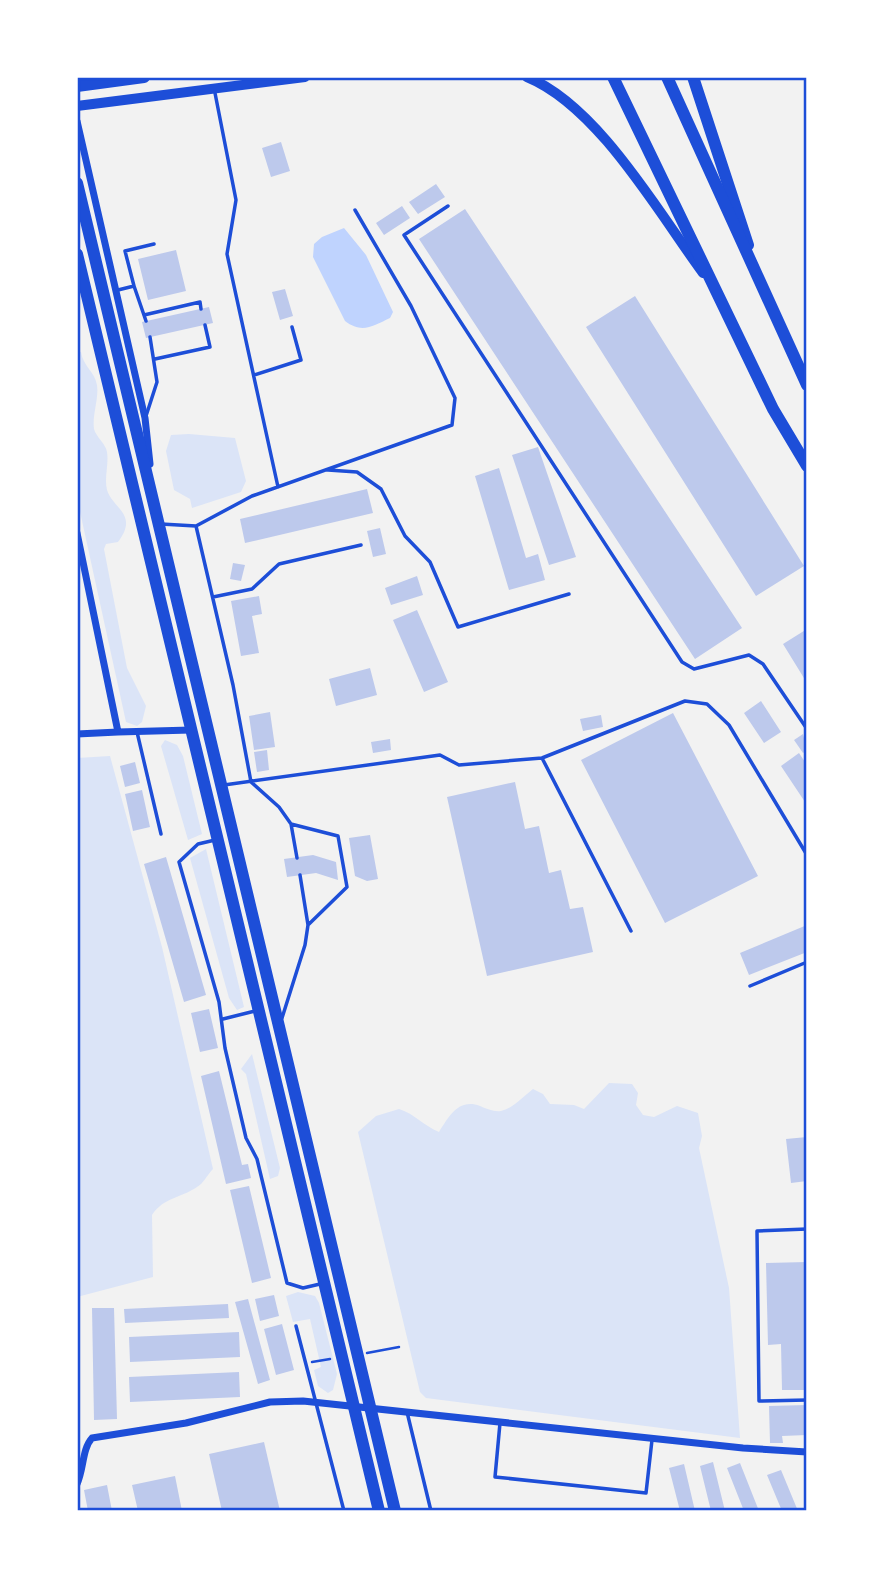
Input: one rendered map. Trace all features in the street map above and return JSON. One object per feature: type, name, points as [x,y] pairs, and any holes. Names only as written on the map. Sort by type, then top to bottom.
[{"type":"main road","points":[[77,86],[144,77]]},
{"type":"main road","points":[[77,106],[305,77]]},
{"type":"main road","points":[[527,77],[551,90],[595,126],[711,283]]},
{"type":"main road","points":[[613,77],[773,409],[807,466]]},
{"type":"main road","points":[[667,77],[807,385]]},
{"type":"main road","points":[[693,77],[762,285]]},
{"type":"main road","points":[[77,183],[395,1511]]},
{"type":"main road","points":[[77,254],[379,1511]]},
{"type":"street","points":[[77,121],[145,418],[156,519]]},
{"type":"street","points":[[77,533],[118,732]]},
{"type":"street","points":[[77,734],[191,730]]},
{"type":"street","points":[[77,1484],[85,1463],[87,1443],[92,1438],[186,1423],[270,1402],[315,1401],[807,1452]]},
{"type":"lane","points":[[215,93],[236,200],[227,254],[278,487]]},
{"type":"lane","points":[[448,206],[404,235],[682,662],[694,669],[749,655],[764,664],[807,729]]},
{"type":"lane","points":[[156,519],[197,526],[252,496],[452,425],[455,398],[411,306],[355,210]]},
{"type":"lane","points":[[146,321],[125,251],[154,244]]},
{"type":"lane","points":[[117,290],[134,286]]},
{"type":"lane","points":[[144,315],[200,302],[201,309]]},
{"type":"lane","points":[[155,359],[210,346],[205,324]]},
{"type":"lane","points":[[254,375],[301,360],[292,327]]},
{"type":"lane","points":[[145,418],[157,382],[150,337]]},
{"type":"lane","points":[[326,470],[356,472],[370,478],[382,489],[405,536],[430,562],[458,627],[569,594]]},
{"type":"lane","points":[[197,526],[251,782],[279,807],[291,824],[297,858]]},
{"type":"lane","points":[[213,597],[252,589],[279,564],[361,545]]},
{"type":"lane","points":[[220,786],[440,755],[459,765],[542,758],[685,701],[706,704],[729,725],[807,855]]},
{"type":"lane","points":[[137,732],[161,834]]},
{"type":"lane","points":[[542,758],[631,931]]},
{"type":"lane","points":[[291,824],[338,836],[347,887],[308,925]]},
{"type":"lane","points":[[217,840],[198,844],[179,862],[223,1019],[225,1048],[246,1138],[257,1159],[287,1283],[303,1288],[324,1283]]},
{"type":"lane","points":[[279,1026],[305,945],[308,925],[300,875]]},
{"type":"lane","points":[[750,986],[807,962]]},
{"type":"lane","points":[[223,1019],[258,1010]]},
{"type":"lane","points":[[807,1229],[757,1231],[758,1401],[807,1400]]},
{"type":"lane","points":[[296,1326],[344,1511]]},
{"type":"lane","points":[[407,1412],[431,1511]]},
{"type":"lane","points":[[500,1421],[495,1477],[646,1493],[652,1438]]},
{"type":"shaded area","points":[[77,351],[81,352],[96,380],[94,429],[107,452],[107,490],[125,518],[124,533],[118,542],[106,544],[104,549],[127,668],[146,706],[142,722],[137,726],[126,722],[77,498]]},
{"type":"shaded area","points":[[171,435],[235,438],[246,481],[241,492],[192,508],[190,499],[174,490],[166,451]]},
{"type":"shaded area","points":[[165,740],[177,745],[183,756],[202,834],[188,840],[161,746]]},
{"type":"shaded area","points":[[110,756],[162,947],[213,1169],[199,1186],[167,1201],[152,1215],[153,1277],[77,1297],[77,758]]},
{"type":"shaded area","points":[[206,849],[244,1007],[237,1010],[229,998],[190,858]]},
{"type":"shaded area","points":[[252,1054],[280,1168],[278,1176],[270,1179],[246,1074],[241,1069]]},
{"type":"shaded area","points":[[609,1083],[632,1084],[638,1093],[636,1105],[643,1115],[654,1117],[677,1106],[698,1113],[702,1136],[699,1148],[729,1288],[740,1438],[426,1398],[420,1392],[358,1132],[376,1116],[399,1109],[439,1132],[460,1107],[472,1104],[501,1111],[514,1105],[533,1089],[543,1094],[550,1104],[574,1105],[584,1109]]},
{"type":"shaded area","points":[[298,1292],[315,1296],[319,1303],[337,1374],[333,1390],[328,1393],[318,1386],[314,1370],[321,1367],[310,1319],[293,1322],[286,1296]]},
{"type":"water","points":[[344,228],[366,255],[393,312],[390,318],[368,327],[357,327],[345,321],[313,257],[314,244],[322,237]]},
{"type":"building","points":[[281,142],[290,171],[271,177],[262,148]]},
{"type":"building","points":[[436,184],[445,197],[418,214],[409,202]]},
{"type":"building","points":[[402,206],[410,218],[384,235],[376,223]]},
{"type":"building","points":[[465,209],[742,628],[695,659],[419,239]]},
{"type":"building","points":[[176,250],[186,291],[148,300],[138,259]]},
{"type":"building","points":[[285,289],[293,316],[280,320],[272,292]]},
{"type":"building","points":[[635,296],[804,566],[756,596],[586,327]]},
{"type":"building","points":[[209,307],[213,323],[146,338],[142,322]]},
{"type":"building","points":[[538,447],[576,557],[549,565],[512,455]]},
{"type":"building","points":[[499,468],[526,558],[538,554],[545,580],[509,590],[475,476]]},
{"type":"building","points":[[367,489],[373,513],[245,543],[240,519]]},
{"type":"building","points":[[380,528],[386,554],[373,557],[367,531]]},
{"type":"building","points":[[233,563],[245,565],[241,581],[230,579]]},
{"type":"building","points":[[417,576],[423,595],[391,605],[385,588]]},
{"type":"building","points":[[259,596],[262,614],[252,616],[259,653],[241,656],[231,601]]},
{"type":"building","points":[[417,610],[448,682],[424,692],[393,620]]},
{"type":"building","points":[[807,629],[807,683],[783,644]]},
{"type":"building","points":[[370,668],[377,695],[336,706],[329,679]]},
{"type":"building","points":[[761,701],[781,732],[764,743],[744,713]]},
{"type":"building","points":[[270,712],[275,747],[254,750],[249,716]]},
{"type":"building","points":[[673,713],[758,876],[665,923],[581,760]]},
{"type":"building","points":[[601,715],[603,727],[583,731],[580,719]]},
{"type":"building","points":[[803,734],[807,750],[803,753],[794,740]]},
{"type":"building","points":[[390,739],[391,750],[373,753],[371,742]]},
{"type":"building","points":[[267,750],[269,770],[257,772],[254,752]]},
{"type":"building","points":[[799,753],[807,765],[807,805],[781,766]]},
{"type":"building","points":[[135,762],[140,783],[125,787],[120,766]]},
{"type":"building","points":[[515,782],[525,829],[539,826],[549,873],[561,870],[570,909],[583,907],[593,952],[487,976],[447,797]]},
{"type":"building","points":[[142,790],[150,827],[133,831],[125,794]]},
{"type":"building","points":[[370,835],[378,879],[367,881],[355,876],[349,838]]},
{"type":"building","points":[[313,855],[336,862],[338,880],[316,873],[287,877],[284,859]]},
{"type":"building","points":[[166,857],[206,995],[184,1002],[144,864]]},
{"type":"building","points":[[807,925],[807,952],[749,975],[740,953]]},
{"type":"building","points":[[209,1009],[218,1048],[200,1052],[191,1013]]},
{"type":"building","points":[[219,1071],[242,1165],[248,1164],[251,1178],[226,1184],[201,1076]]},
{"type":"building","points":[[807,1137],[807,1181],[791,1183],[786,1139]]},
{"type":"building","points":[[249,1186],[271,1278],[252,1283],[230,1190]]},
{"type":"building","points":[[807,1262],[807,1390],[782,1390],[781,1344],[768,1345],[766,1263]]},
{"type":"building","points":[[274,1295],[279,1316],[260,1321],[255,1299]]},
{"type":"building","points":[[248,1299],[270,1380],[258,1384],[235,1302]]},
{"type":"building","points":[[228,1304],[229,1318],[125,1323],[124,1309]]},
{"type":"building","points":[[92,1308],[114,1308],[117,1419],[94,1420]]},
{"type":"building","points":[[282,1324],[294,1370],[276,1375],[264,1329]]},
{"type":"building","points":[[239,1332],[240,1357],[130,1362],[129,1337]]},
{"type":"building","points":[[239,1372],[240,1397],[130,1402],[129,1377]]},
{"type":"building","points":[[807,1405],[807,1435],[782,1436],[783,1443],[770,1443],[769,1406]]},
{"type":"building","points":[[264,1442],[280,1511],[222,1511],[209,1454]]},
{"type":"building","points":[[713,1462],[725,1511],[711,1511],[700,1466]]},
{"type":"building","points":[[740,1463],[759,1511],[744,1511],[727,1468]]},
{"type":"building","points":[[684,1464],[695,1511],[680,1511],[669,1468]]},
{"type":"building","points":[[781,1470],[798,1511],[782,1511],[767,1475]]},
{"type":"building","points":[[175,1476],[182,1511],[138,1511],[132,1485]]},
{"type":"building","points":[[107,1485],[112,1511],[88,1511],[84,1490]]}]
